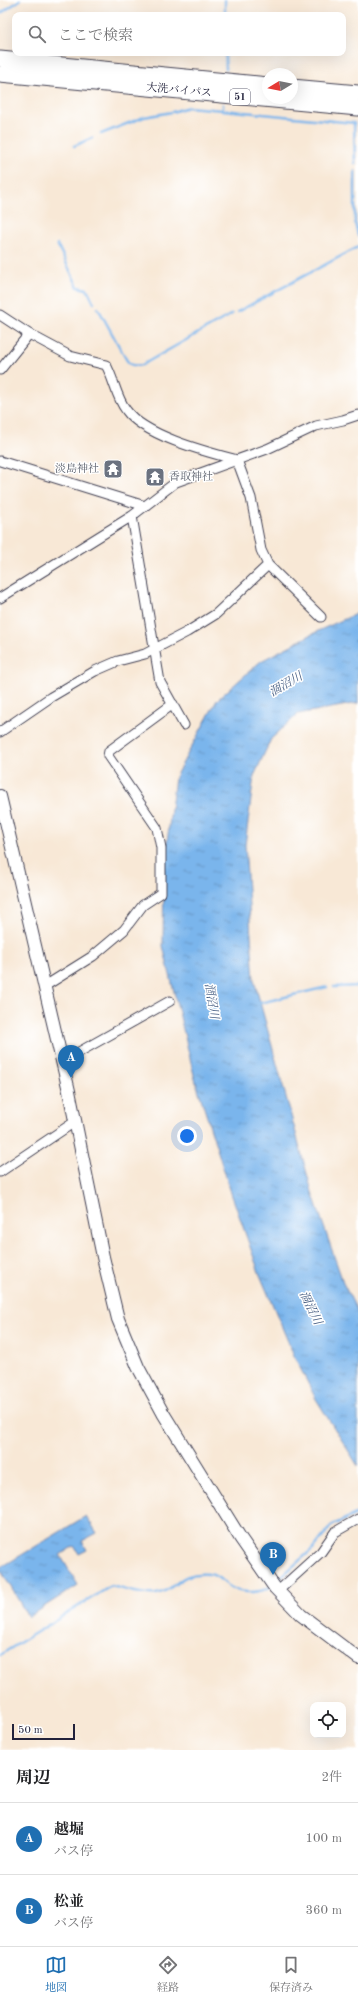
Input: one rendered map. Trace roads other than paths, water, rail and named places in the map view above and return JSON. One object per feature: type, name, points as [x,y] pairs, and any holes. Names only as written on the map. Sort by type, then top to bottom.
[{"type":"highway","name":"大洗バイパス","points":[[0,59],[262,84]]},
{"type":"highway","name":"大洗バイパス","points":[[0,74],[358,108]]},
{"type":"highway","points":[[298,88],[358,94]]},
{"type":"street","points":[[0,315],[29,334],[70,356],[106,365],[126,411],[152,430],[190,446],[237,460]]},
{"type":"street","points":[[0,370],[29,334]]},
{"type":"street","points":[[0,598],[132,516],[176,482],[267,449],[316,426],[358,415]]},
{"type":"street","points":[[237,460],[252,498],[261,550],[268,565],[321,617]]},
{"type":"street","points":[[0,461],[145,506]]},
{"type":"street","points":[[132,516],[160,682],[184,725]]},
{"type":"street","points":[[0,732],[51,697],[95,671],[118,661],[154,650],[216,614],[268,565]]},
{"type":"street","points":[[45,986],[93,956],[124,930],[143,904],[161,893],[161,848],[157,828],[108,756],[109,752],[173,704]]},
{"type":"street","points":[[0,796],[63,1061],[111,1292],[118,1319],[138,1367],[163,1414],[241,1539],[278,1590],[301,1615],[358,1658]]},
{"type":"street","points":[[63,1061],[170,1001]]},
{"type":"street","points":[[0,1172],[76,1121]]},
{"type":"street","points":[[278,1590],[321,1552],[335,1532],[358,1519]]},
{"type":"water","name":"涸沼川","points":[[358,613],[358,703],[298,714],[271,739],[254,776],[245,845],[254,980],[312,1192],[344,1285],[358,1312],[358,1466],[316,1399],[295,1358],[260,1275],[230,1190],[195,1079],[163,946],[164,867],[175,777],[217,700],[261,661],[320,630]]},
{"type":"water","points":[[86,1516],[97,1533],[82,1541],[87,1550],[79,1554],[74,1546],[60,1555],[78,1585],[28,1617],[0,1568]]},
{"type":"waterway","points":[[0,14],[20,0]]},
{"type":"waterway","points":[[225,0],[225,12]]},
{"type":"waterway","points":[[225,56],[226,69]]},
{"type":"waterway","points":[[101,134],[144,117],[172,112],[188,107],[223,110],[223,104]]},
{"type":"waterway","points":[[223,110],[354,123],[355,164]]},
{"type":"waterway","points":[[74,146],[92,138]]},
{"type":"waterway","points":[[355,171],[355,223],[358,236]]},
{"type":"waterway","points":[[57,244],[78,287],[87,289],[94,303]]},
{"type":"waterway","points":[[237,312],[358,247]]},
{"type":"waterway","points":[[98,308],[126,359],[129,363],[134,365],[142,365],[232,314]]},
{"type":"waterway","points":[[334,987],[358,986]]},
{"type":"waterway","points":[[260,1003],[327,987]]},
{"type":"waterway","points":[[275,1582],[315,1547],[331,1526],[358,1513]]},
{"type":"waterway","points":[[0,1655],[111,1586],[139,1593],[156,1594],[169,1589],[190,1575],[212,1574],[236,1590],[256,1592],[270,1587]]},
{"type":"place","name":"淡島神社","points":[[113,469]]},
{"type":"place","name":"香取神社","points":[[155,477]]},
{"type":"place","name":"越堀","points":[[71,1078]]},
{"type":"place","name":"松並","points":[[273,1575]]}]
